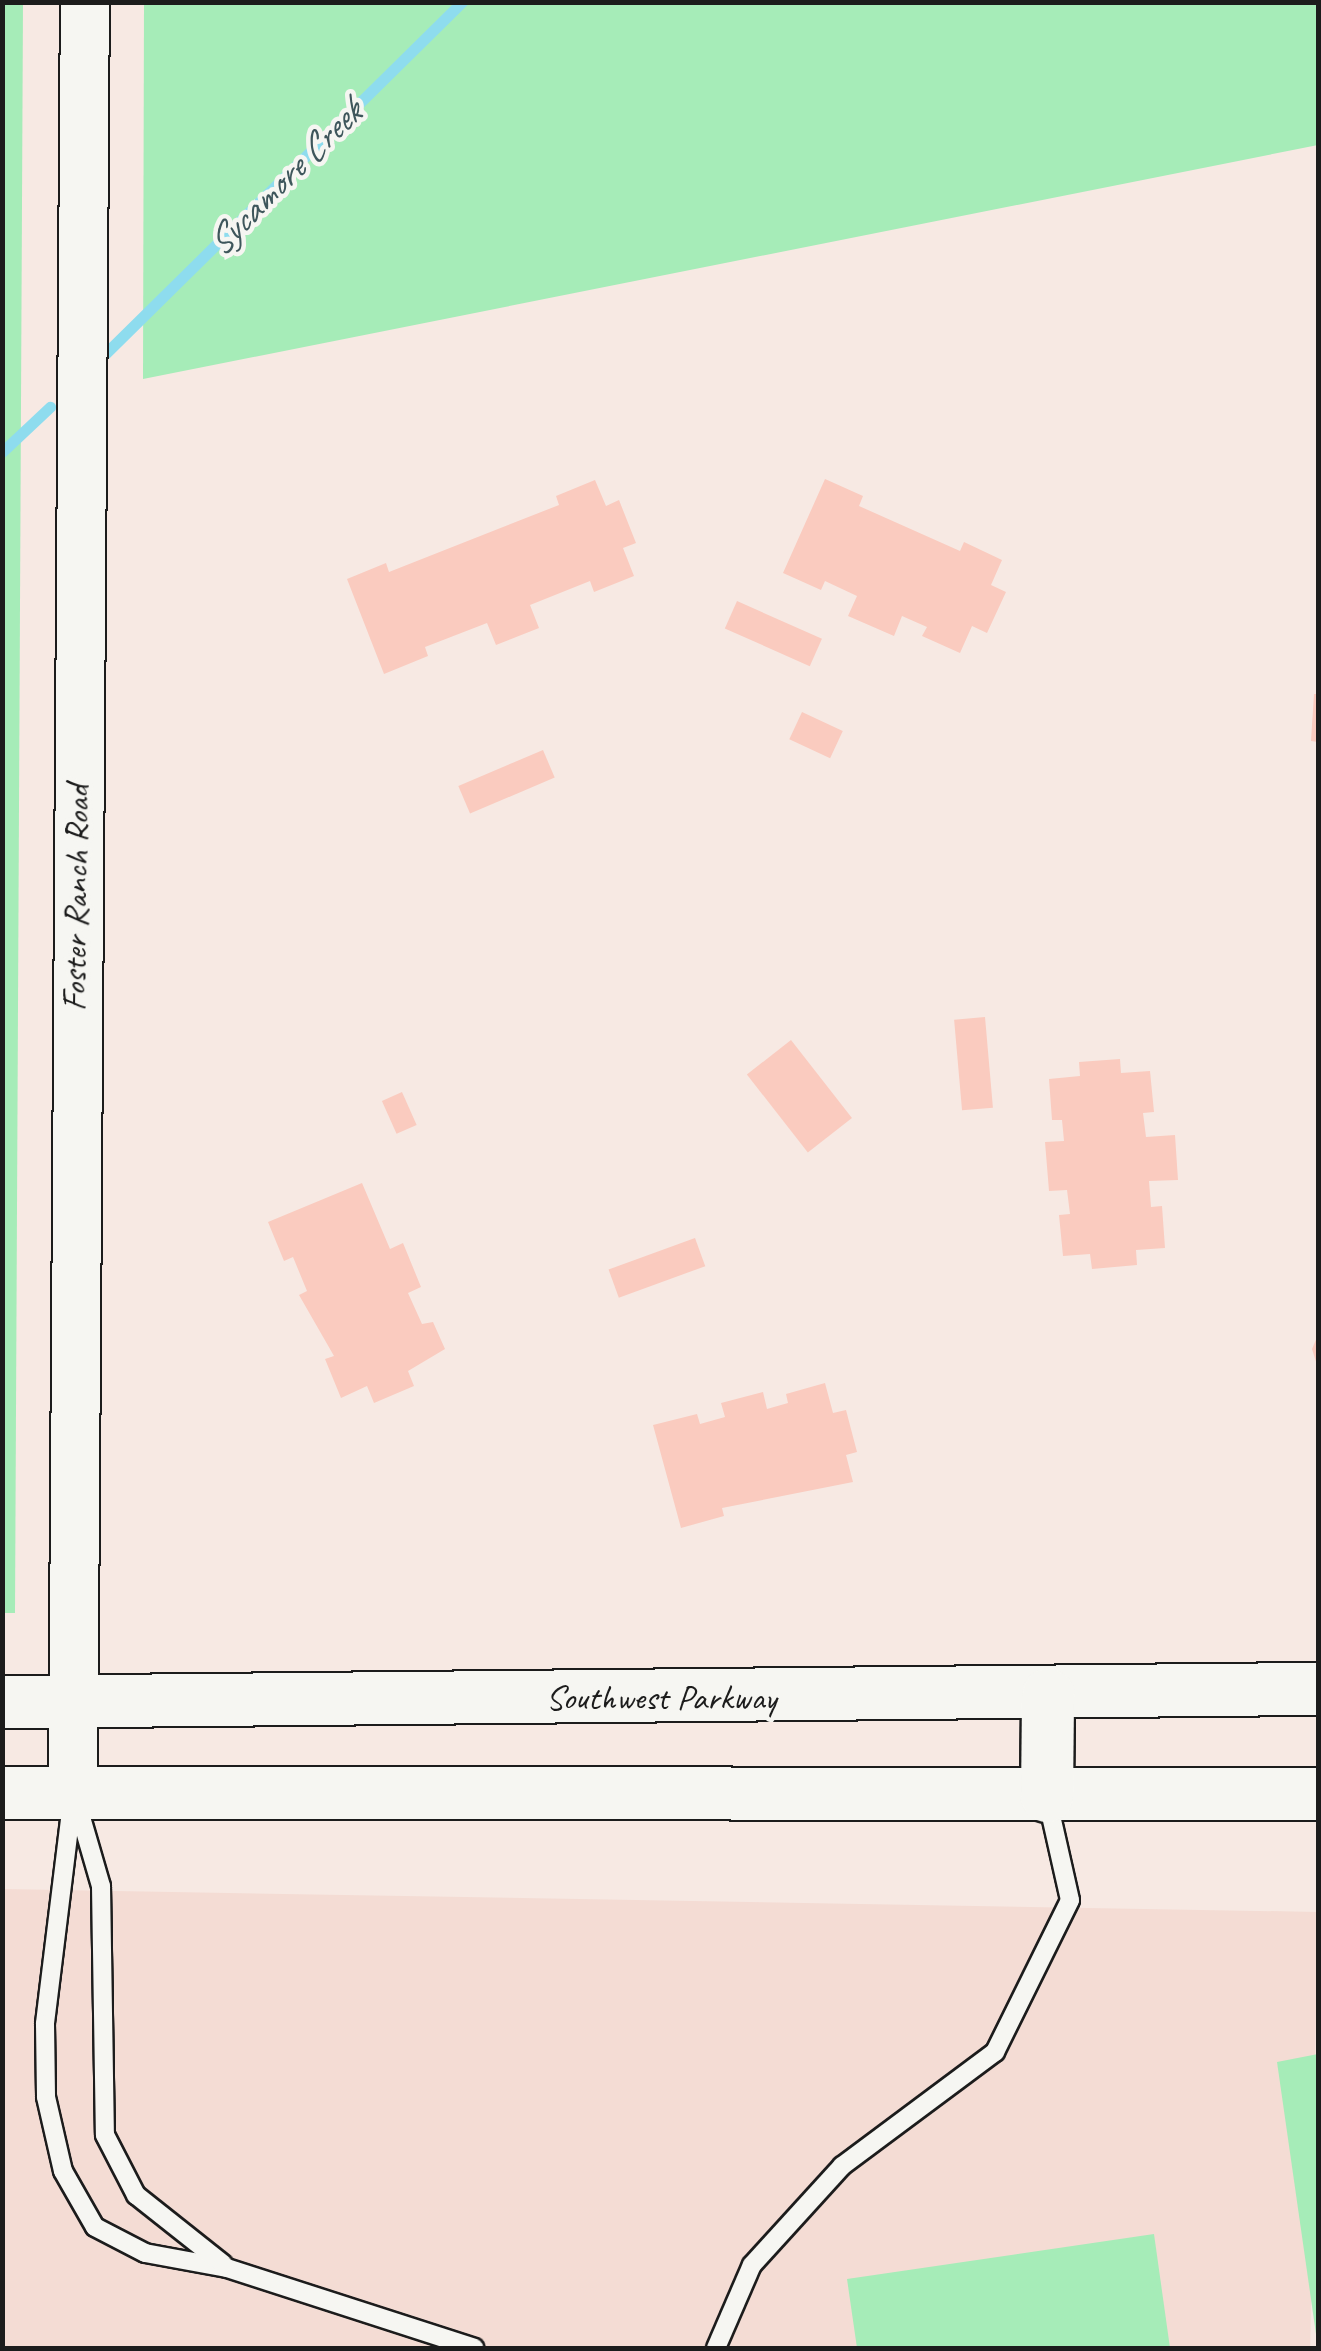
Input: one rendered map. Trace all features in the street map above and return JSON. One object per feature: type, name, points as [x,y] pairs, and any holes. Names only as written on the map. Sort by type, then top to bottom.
[{"type":"main road","name":"Southwest Parkway","points":[[2,1702],[1048,1695],[1318,1689]]},
{"type":"main road","points":[[1047,1796],[1048,1695]]},
{"type":"main road","points":[[2,1793],[1318,1794]]},
{"type":"street","name":"Foster Ranch Road","points":[[74,1793],[85,2]]},
{"type":"lane","points":[[74,1793],[102,1886],[105,2135],[136,2195],[227,2268]]},
{"type":"lane","points":[[74,1793],[45,2024],[51,2136],[95,2227],[145,2253],[227,2268],[474,2348]]},
{"type":"lane","points":[[716,2348],[752,2266],[842,2166],[995,2052],[1070,1900],[1047,1796]]},
{"type":"shaded area","points":[[3,1889],[1318,1912],[1310,2348],[2,2348]]},
{"type":"green space","points":[[23,2],[15,1613],[3,1613],[2,3]]},
{"type":"green space","points":[[144,3],[1318,3],[1318,145],[143,379]]},
{"type":"green space","points":[[1318,2054],[1318,2348],[1277,2062]]},
{"type":"green space","points":[[1154,2234],[1170,2348],[857,2348],[847,2279]]},
{"type":"building","points":[[825,479],[863,496],[859,506],[960,551],[964,542],[1002,560],[991,585],[1006,592],[987,633],[972,626],[960,653],[922,636],[927,627],[902,616],[894,636],[848,616],[857,596],[825,581],[821,590],[783,573]]},
{"type":"building","points":[[595,480],[606,506],[619,500],[636,543],[623,548],[634,576],[594,592],[590,581],[530,605],[539,628],[496,645],[487,623],[425,647],[428,656],[384,674],[347,579],[386,563],[389,572],[559,505],[556,496]]},
{"type":"building","points":[[737,601],[822,639],[810,666],[725,628]]},
{"type":"building","points":[[1314,694],[1318,694],[1318,742],[1311,741]]},
{"type":"building","points":[[802,712],[843,731],[830,758],[789,739]]},
{"type":"building","points":[[543,750],[555,778],[470,814],[458,786]]},
{"type":"building","points":[[985,1017],[993,1108],[962,1110],[954,1020]]},
{"type":"building","points":[[791,1040],[852,1118],[808,1152],[747,1074]]},
{"type":"building","points":[[1120,1059],[1121,1073],[1150,1071],[1154,1112],[1143,1113],[1146,1137],[1175,1135],[1178,1180],[1149,1181],[1151,1207],[1162,1206],[1165,1248],[1136,1250],[1137,1265],[1092,1269],[1090,1254],[1063,1256],[1059,1215],[1070,1214],[1067,1190],[1049,1191],[1045,1142],[1064,1141],[1062,1120],[1052,1120],[1049,1079],[1080,1076],[1079,1062]]},
{"type":"building","points":[[402,1092],[417,1125],[397,1134],[382,1101]]},
{"type":"building","points":[[362,1183],[390,1249],[403,1243],[421,1287],[408,1293],[422,1324],[433,1322],[445,1349],[408,1371],[414,1386],[374,1403],[367,1386],[341,1398],[325,1359],[334,1356],[299,1295],[307,1291],[293,1257],[284,1261],[268,1222]]},
{"type":"building","points":[[695,1238],[705,1266],[619,1298],[609,1269]]},
{"type":"building","points":[[1318,1335],[1318,1368],[1312,1349]]},
{"type":"building","points":[[825,1383],[833,1413],[846,1410],[857,1452],[846,1455],[853,1482],[722,1508],[724,1516],[681,1528],[653,1425],[697,1414],[700,1424],[725,1417],[721,1403],[763,1392],[767,1409],[788,1403],[786,1394]]},
{"type":"waterway","name":"Sycamore Creek","points":[[106,353],[462,2]]},
{"type":"waterway","name":"Sycamore Creek","points":[[2,452],[50,407]]}]
